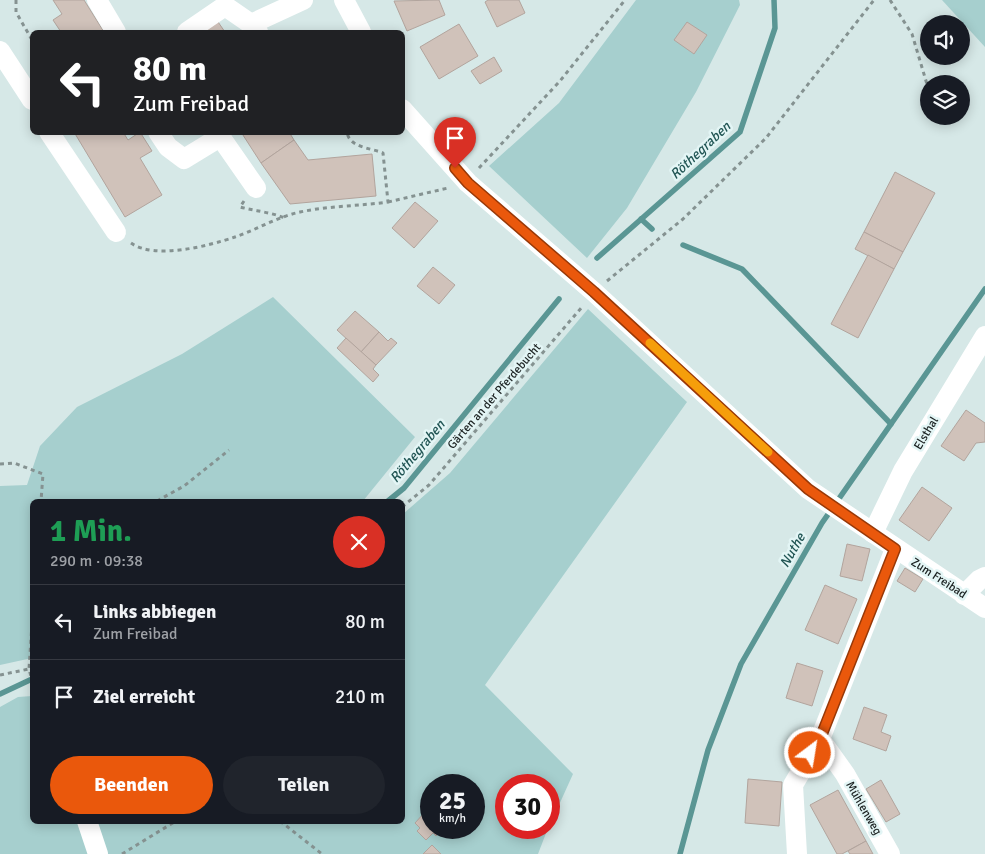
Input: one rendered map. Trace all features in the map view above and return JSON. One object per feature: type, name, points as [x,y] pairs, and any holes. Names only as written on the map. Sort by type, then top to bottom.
[{"type":"street","points":[[97,0],[115,30]]},
{"type":"street","points":[[190,30],[224,3],[254,28],[303,0]]},
{"type":"street","points":[[344,0],[360,30]]},
{"type":"street","points":[[0,51],[30,97]]},
{"type":"street","name":"Zum Freibad","points":[[405,112],[468,183],[594,292],[808,489],[985,608]]},
{"type":"street","points":[[51,135],[116,232]]},
{"type":"street","points":[[160,135],[168,147],[184,159],[218,135],[256,188]]},
{"type":"street","name":"Elsthal","points":[[873,533],[903,471],[985,336]]},
{"type":"street","points":[[796,854],[793,785],[820,739],[895,549]]},
{"type":"street","points":[[964,595],[979,580],[985,577]]},
{"type":"street","name":"Mühlenweg","points":[[820,739],[845,774],[890,854]]},
{"type":"street","points":[[88,824],[98,854]]},
{"type":"path","points":[[16,0],[16,12],[30,36]]},
{"type":"path","points":[[116,232],[140,249],[172,250],[234,238],[299,212],[388,202],[468,183],[486,160],[560,81],[625,0]]},
{"type":"path","name":"Gärten an der Pferdebucht","points":[[405,505],[430,485],[594,292],[683,219],[766,138],[874,0]]},
{"type":"path","points":[[890,0],[912,34],[924,75]]},
{"type":"path","points":[[348,135],[354,144],[383,154],[388,202]]},
{"type":"path","points":[[161,499],[184,486],[228,450]]},
{"type":"path","points":[[0,464],[14,463],[43,474],[41,499]]},
{"type":"path","points":[[30,654],[30,673]]},
{"type":"path","points":[[0,676],[29,669]]},
{"type":"path","points":[[122,854],[171,824]]},
{"type":"path","points":[[284,824],[322,854]]},
{"type":"shaded area","points":[[636,0],[739,0],[740,5],[696,92],[627,208],[587,258],[489,166],[559,103]]},
{"type":"shaded area","points":[[942,0],[985,0],[985,47],[970,31],[970,15],[956,15]]},
{"type":"shaded area","points":[[273,297],[415,437],[365,499],[30,499],[30,658],[0,665],[0,486],[27,485],[40,446],[77,407],[182,354]]},
{"type":"shaded area","points":[[588,309],[687,402],[485,685],[573,774],[560,803],[560,774],[495,774],[495,839],[544,839],[538,854],[0,854],[0,707],[18,697],[30,696],[30,824],[405,824],[405,512],[450,473]]},
{"type":"building","points":[[53,0],[84,0],[103,30],[60,30],[53,20],[62,14]]},
{"type":"building","points":[[439,0],[445,15],[407,31],[394,1]]},
{"type":"building","points":[[488,0],[519,0],[525,13],[497,27],[485,2]]},
{"type":"building","points":[[216,19],[224,30],[199,30]]},
{"type":"building","points":[[687,22],[707,35],[694,54],[674,40]]},
{"type":"building","points":[[459,24],[478,56],[439,79],[420,47]]},
{"type":"building","points":[[494,57],[502,71],[480,84],[471,71]]},
{"type":"building","points":[[76,135],[125,135],[128,140],[136,135],[142,135],[152,151],[140,158],[162,195],[125,217]]},
{"type":"building","points":[[243,135],[291,135],[294,140],[261,163]]},
{"type":"building","points":[[294,140],[308,160],[372,154],[376,196],[290,204],[261,163]]},
{"type":"building","points":[[895,172],[935,193],[903,252],[864,232]]},
{"type":"building","points":[[415,202],[438,221],[414,248],[392,228]]},
{"type":"building","points":[[864,232],[903,252],[894,269],[855,249]]},
{"type":"building","points":[[868,255],[894,269],[858,338],[831,324]]},
{"type":"building","points":[[433,267],[455,285],[439,304],[417,286]]},
{"type":"building","points":[[355,311],[379,332],[361,352],[337,330]]},
{"type":"building","points":[[379,332],[388,341],[391,338],[397,343],[376,365],[361,352]]},
{"type":"building","points":[[346,338],[376,365],[373,369],[379,375],[373,382],[337,348]]},
{"type":"building","points":[[966,410],[985,423],[985,442],[976,443],[964,461],[941,446]]},
{"type":"building","points":[[922,487],[952,508],[929,541],[899,520]]},
{"type":"building","points":[[847,544],[870,549],[862,581],[840,576]]},
{"type":"building","points":[[905,568],[923,579],[915,592],[897,581]]},
{"type":"building","points":[[825,585],[857,599],[838,644],[805,630]]},
{"type":"building","points":[[797,663],[823,671],[812,706],[786,698]]},
{"type":"building","points":[[864,707],[887,715],[881,732],[891,736],[886,751],[853,739]]},
{"type":"building","points":[[748,779],[782,782],[779,826],[745,823]]},
{"type":"building","points":[[881,780],[900,814],[886,822],[866,789]]},
{"type":"building","points":[[838,790],[866,841],[842,854],[837,854],[810,805]]},
{"type":"building","points":[[420,818],[420,828],[415,823]]},
{"type":"building","points":[[866,841],[873,854],[850,854],[848,851]]},
{"type":"building","points":[[432,845],[441,854],[423,854]]},
{"type":"waterway","name":"Röthegraben","points":[[597,258],[740,132],[775,28],[774,0]]},
{"type":"waterway","points":[[641,219],[652,229]]},
{"type":"waterway","points":[[683,245],[742,269],[891,424]]},
{"type":"waterway","name":"Nuthe","points":[[680,854],[708,750],[741,664],[822,523],[985,289]]},
{"type":"waterway","name":"Röthegraben","points":[[390,499],[404,488],[559,299]]},
{"type":"waterway","name":"Röthegraben","points":[[0,694],[30,680]]},
{"type":"slow traffic","points":[[650,343],[768,452]]},
{"type":"route","points":[[455,168],[468,183],[594,292],[808,489],[895,549],[820,739],[810,753]]}]
